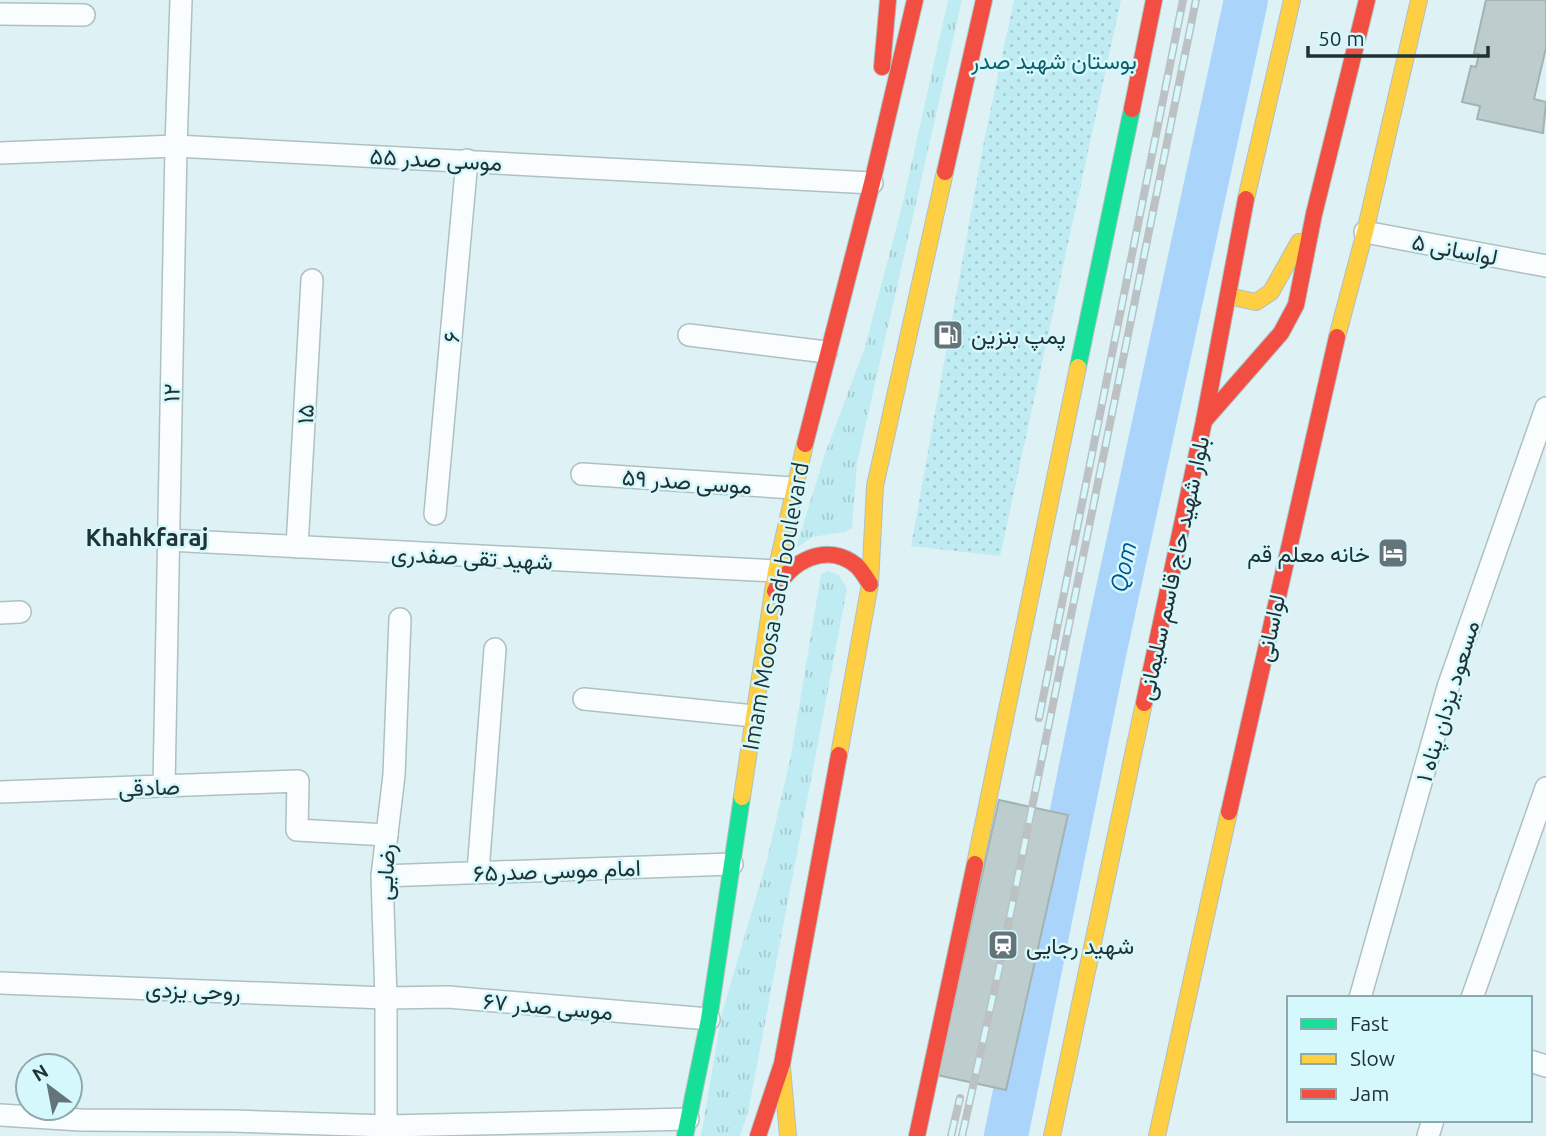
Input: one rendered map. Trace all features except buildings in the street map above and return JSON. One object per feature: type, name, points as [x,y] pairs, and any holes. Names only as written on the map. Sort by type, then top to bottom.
[{"type":"main road","points":[[872,183],[884,0]]},
{"type":"main road","name":"Imam Moosa Sadr boulevard","points":[[687,1127],[709,1019],[776,571],[826,352],[872,183],[915,0]]},
{"type":"main road","points":[[758,1136],[782,1065],[870,584],[875,486],[984,0]]},
{"type":"main road","points":[[916,1136],[997,761],[1154,0]]},
{"type":"main road","name":"بلوار شهید حاج قاسم سلیمانی","points":[[1052,1136],[1204,421],[1250,178],[1292,0]]},
{"type":"main road","points":[[1204,421],[1281,333],[1296,305],[1314,214],[1367,0]]},
{"type":"main road","name":"لواسانی","points":[[1157,1136],[1325,382],[1365,232],[1419,0]]},
{"type":"main road","points":[[1228,296],[1256,302],[1271,292],[1314,214]]},
{"type":"main road","points":[[772,599],[779,578],[787,570],[795,563],[816,555],[837,556],[857,566],[870,584]]},
{"type":"main road","points":[[782,1065],[788,1136]]},
{"type":"street","name":"۱۲","points":[[163,786],[181,0]]},
{"type":"street","points":[[0,14],[84,15]]},
{"type":"street","name":"موسی صدر ۵۵","points":[[0,153],[176,146],[872,183]]},
{"type":"street","name":"۶","points":[[435,514],[467,160]]},
{"type":"street","name":"لواسانی ۵","points":[[1365,232],[1546,266]]},
{"type":"street","name":"۱۵","points":[[297,547],[312,280]]},
{"type":"street","points":[[689,335],[826,352]]},
{"type":"street","name":"۱ مسعود یزدان پناه","points":[[1361,996],[1448,687],[1546,408]]},
{"type":"street","name":"موسی صدر ۵۹","points":[[582,474],[793,488]]},
{"type":"street","name":"شهید تقی صفدری","points":[[168,540],[776,571]]},
{"type":"street","name":"رضایی","points":[[387,1131],[382,876],[394,775],[400,619]]},
{"type":"street","points":[[478,873],[495,649]]},
{"type":"street","points":[[584,699],[754,716]]},
{"type":"street","name":"صادقی","points":[[0,792],[298,781],[297,830],[387,835]]},
{"type":"street","points":[[1473,996],[1546,788]]},
{"type":"street","name":"امام موسی صدر۶۵","points":[[382,876],[732,864]]},
{"type":"street","name":"روحی یزدی","points":[[0,983],[386,998]]},
{"type":"street","name":"موسی صدر ۶۷","points":[[386,998],[448,997],[709,1019]]},
{"type":"street","points":[[0,1115],[80,1128],[387,1131],[687,1127]]},
{"type":"green space","points":[[948,0],[962,0],[857,463],[852,528],[844,532],[812,537],[796,548],[825,454],[865,347],[903,202]]},
{"type":"green space","name":"بوستان شهید صدر","points":[[1014,0],[1121,0],[1000,556],[911,546],[984,141]]},
{"type":"green space","points":[[828,571],[839,575],[847,589],[748,1112],[740,1136],[701,1136],[722,1013],[767,860],[791,756],[821,574]]},
{"type":"waterway","name":"Qom","points":[[1006,1136],[1104,654],[1246,0]]},
{"type":"railway","points":[[1039,718],[1183,0]]},
{"type":"railway","points":[[962,1136],[1001,960],[1196,0]]},
{"type":"railway","points":[[951,1136],[960,1098]]},
{"type":"traffic: fast","points":[[1078,367],[1132,109]]},
{"type":"traffic: fast","points":[[685,1136],[709,1019],[742,797]]},
{"type":"traffic: slow","points":[[1246,199],[1292,0]]},
{"type":"traffic: slow","points":[[1337,337],[1365,232],[1419,0]]},
{"type":"traffic: slow","points":[[839,755],[870,584],[875,486],[945,172]]},
{"type":"traffic: slow","points":[[1228,296],[1256,302],[1271,292],[1299,242]]},
{"type":"traffic: slow","points":[[975,864],[1078,367]]},
{"type":"traffic: slow","points":[[742,797],[776,571],[805,444]]},
{"type":"traffic: slow","points":[[1052,1136],[1144,703]]},
{"type":"traffic: slow","points":[[1157,1136],[1229,812]]},
{"type":"traffic: slow","points":[[782,1067],[788,1136]]},
{"type":"traffic: jam","points":[[882,67],[888,0]]},
{"type":"traffic: jam","points":[[805,444],[872,183],[915,0]]},
{"type":"traffic: jam","points":[[945,172],[984,0]]},
{"type":"traffic: jam","points":[[1132,109],[1154,0]]},
{"type":"traffic: jam","points":[[1204,421],[1281,333],[1296,305],[1314,214],[1367,0]]},
{"type":"traffic: jam","points":[[1144,703],[1204,421],[1246,199]]},
{"type":"traffic: jam","points":[[1229,812],[1337,337]]},
{"type":"traffic: jam","points":[[775,591],[790,571],[800,563],[822,555],[834,555],[857,566],[870,584]]},
{"type":"traffic: jam","points":[[758,1136],[782,1064],[839,755]]},
{"type":"traffic: jam","points":[[917,1136],[975,864]]},
{"type":"place","name":"پمپ بنزین","points":[[948,335]]},
{"type":"place","name":"خانه معلم قم","points":[[1393,553]]},
{"type":"place","name":"شهید رجایی","points":[[1003,945]]},
{"type":"district","name":"Khahkfaraj","points":[[147,537]]}]
